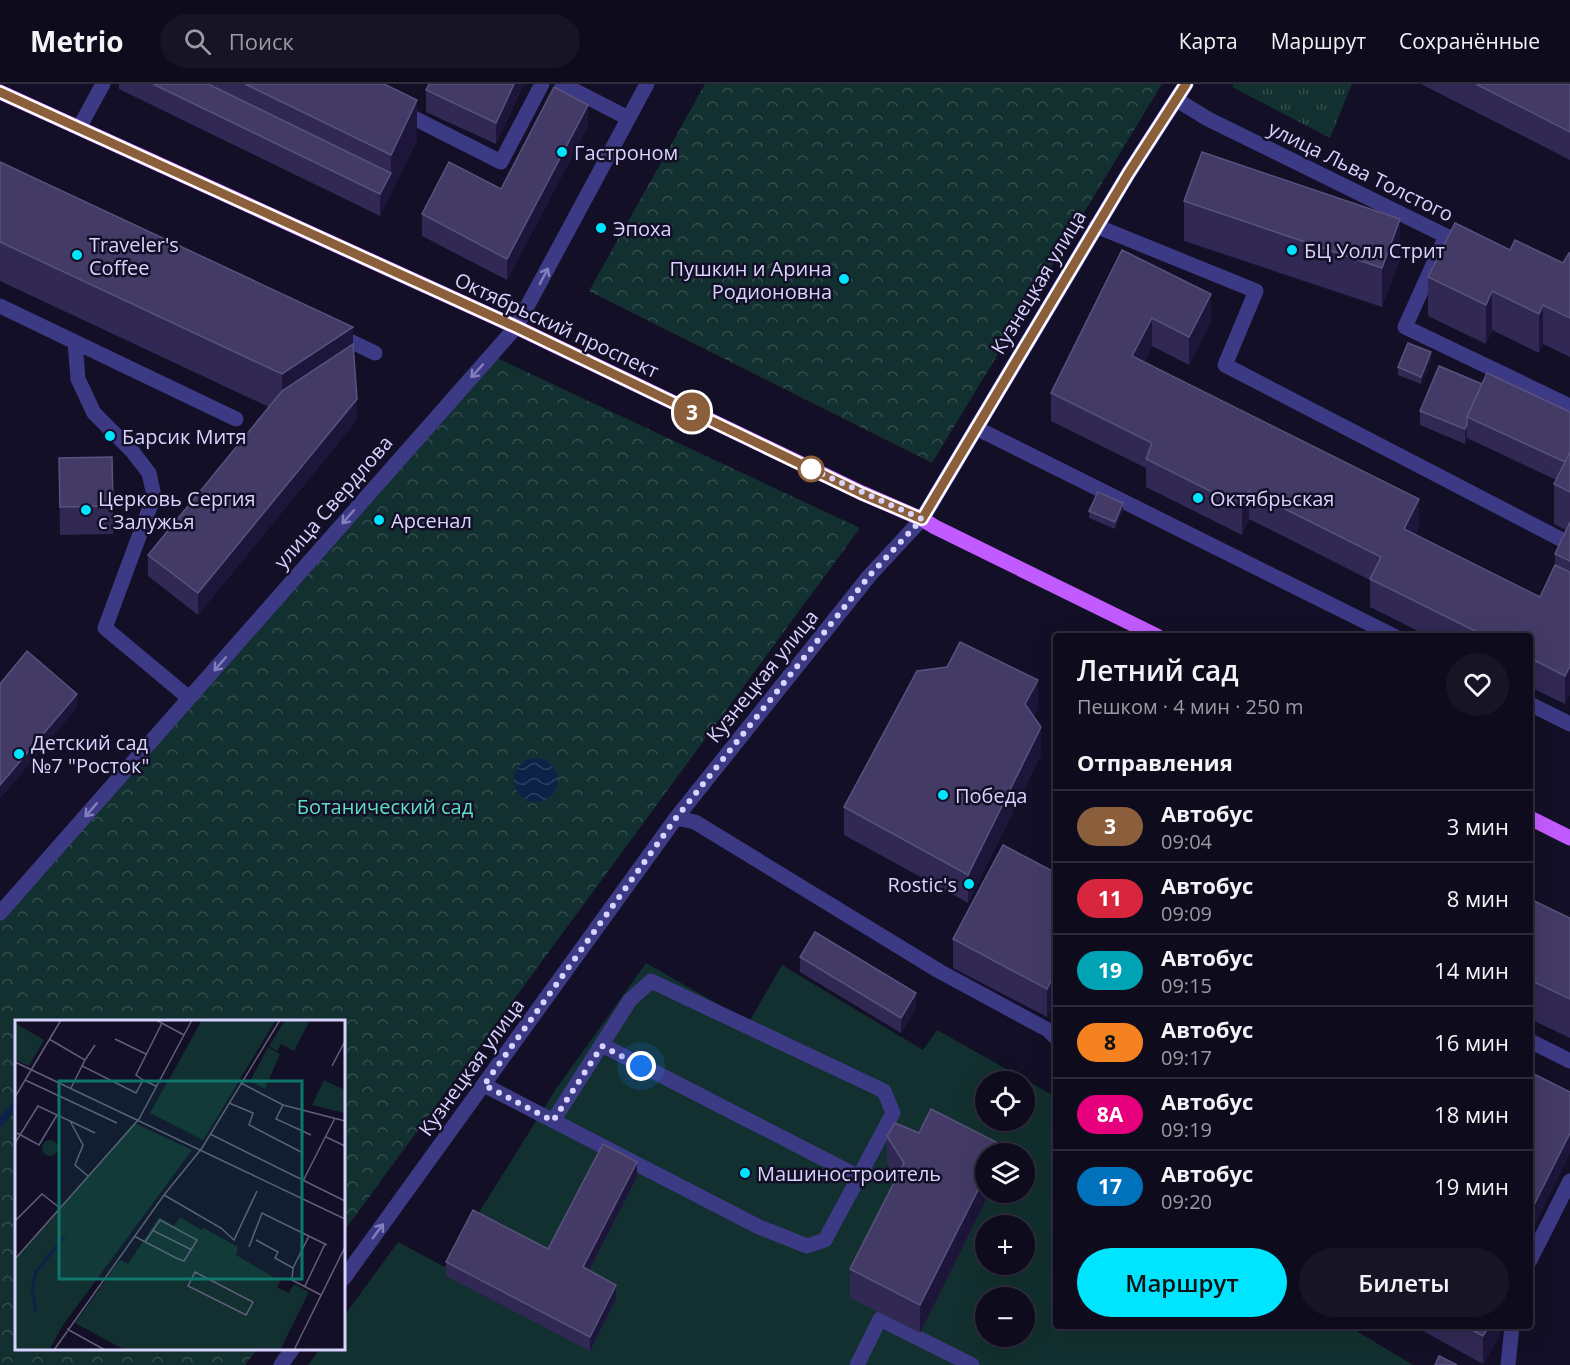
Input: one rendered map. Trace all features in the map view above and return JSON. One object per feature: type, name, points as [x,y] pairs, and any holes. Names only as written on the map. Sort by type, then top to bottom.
[{"type":"main road","name":"Октябрьский проспект","points":[[0,92],[516,327],[861,493],[922,519],[935,528],[1151,633]]},
{"type":"main road","points":[[1533,820],[1570,838]]},
{"type":"street","points":[[79,128],[103,84]]},
{"type":"street","points":[[388,105],[501,162],[542,84]]},
{"type":"street","points":[[562,84],[628,118]]},
{"type":"street","name":"улица Свердлова","points":[[2,905],[189,698],[516,327],[646,84]]},
{"type":"street","name":"Кузнецкая улица","points":[[345,1277],[676,818],[870,575],[922,519],[1096,226],[1186,84]]},
{"type":"street","name":"улица Льва Толстого","points":[[1177,100],[1208,119],[1446,236],[1479,245]]},
{"type":"street","points":[[1096,226],[1256,291],[1225,365],[1570,544]]},
{"type":"street","points":[[1446,236],[1405,327],[1570,406]]},
{"type":"street","points":[[0,306],[236,419]]},
{"type":"street","points":[[324,329],[375,353]]},
{"type":"street","points":[[75,342],[78,379],[93,413],[132,451],[149,473],[154,496],[105,628],[189,698]]},
{"type":"street","points":[[976,428],[1388,633]]},
{"type":"street","points":[[1533,706],[1570,724]]},
{"type":"street","points":[[676,818],[695,822],[939,971],[1048,1030],[1053,1035]]},
{"type":"street","points":[[484,1085],[553,1121],[759,1227],[807,1246],[825,1240],[893,1113],[884,1091],[651,981],[630,1000],[553,1121]]},
{"type":"street","points":[[1533,1042],[1570,1061]]},
{"type":"street","points":[[602,1046],[859,1177]]},
{"type":"street","points":[[1533,1254],[1570,1180]]},
{"type":"street","points":[[857,1365],[880,1319],[972,1365]]},
{"type":"street","points":[[1508,1365],[1512,1329]]},
{"type":"street","points":[[281,1365],[292,1350]]},
{"type":"green space","points":[[705,84],[1162,84],[932,463],[589,291]]},
{"type":"green space","points":[[1234,84],[1352,84],[1330,138],[1232,87]]},
{"type":"green space","name":"Ботанический сад","points":[[488,354],[860,528],[345,1230],[345,1020],[15,1020],[15,1350],[256,1350],[245,1365],[0,1365],[0,916]]},
{"type":"green space","name":"Машиностроитель","points":[[646,963],[749,1022],[782,965],[923,1050],[937,1030],[1010,1071],[975,1071],[975,1131],[1035,1131],[1035,1085],[1053,1095],[1053,1329],[1353,1329],[1413,1365],[308,1365],[319,1350],[345,1350],[345,1315],[398,1242],[445,1267],[556,1089]]},
{"type":"water","points":[[536,758],[545,759],[552,764],[557,771],[557,789],[552,796],[545,801],[536,802],[527,801],[520,796],[515,789],[514,780],[515,771],[520,764],[527,759]]},
{"type":"building","points":[[153,84],[208,84],[391,173],[380,194]]},
{"type":"building","points":[[245,84],[384,84],[417,100],[391,155]]},
{"type":"building","points":[[429,84],[514,84],[496,123],[426,90]]},
{"type":"building","points":[[1476,84],[1570,84],[1570,132]]},
{"type":"building","points":[[554,87],[588,105],[507,259],[422,214],[449,162],[501,189]]},
{"type":"building","points":[[1202,152],[1400,219],[1382,268],[1184,201]]},
{"type":"building","points":[[0,162],[353,327],[282,374],[0,242]]},
{"type":"building","points":[[1455,223],[1510,250],[1515,240],[1563,263],[1570,253],[1570,318],[1543,305],[1539,314],[1492,291],[1486,305],[1428,277]]},
{"type":"building","name":"Октябрьская","points":[[1122,250],[1211,294],[1189,337],[1152,318],[1132,356],[1419,499],[1404,529],[1540,597],[1555,565],[1570,572],[1570,666],[1565,676],[1533,660],[1533,633],[1479,633],[1370,579],[1381,557],[1249,491],[1242,507],[1146,459],[1152,443],[1051,393]]},
{"type":"building","points":[[1408,343],[1431,352],[1421,377],[1398,367]]},
{"type":"building","points":[[353,344],[357,399],[198,593],[148,555],[282,391]]},
{"type":"building","points":[[1439,366],[1482,384],[1467,417],[1465,429],[1420,411]]},
{"type":"building","points":[[1487,373],[1570,412],[1570,452],[1565,462],[1467,417]]},
{"type":"building","points":[[1570,452],[1570,492],[1554,484]]},
{"type":"building","points":[[112,457],[113,506],[60,507],[59,458]]},
{"type":"building","points":[[1098,492],[1123,503],[1115,522],[1089,511]]},
{"type":"building","points":[[1570,522],[1570,561],[1555,554]]},
{"type":"building","name":"Победа","points":[[960,642],[1038,680],[1025,704],[1041,727],[968,875],[844,807],[917,671],[947,667]]},
{"type":"building","name":"Детский сад №7 \"Росток\"","points":[[27,651],[77,694],[0,785],[0,684]]},
{"type":"building","points":[[1003,845],[1053,871],[1053,977],[1047,989],[953,939]]},
{"type":"building","points":[[1533,900],[1570,918],[1570,999],[1533,981]]},
{"type":"building","points":[[815,932],[916,993],[901,1018],[800,957]]},
{"type":"building","points":[[1533,1074],[1570,1092],[1570,1133],[1533,1207]]},
{"type":"building","points":[[931,1109],[998,1143],[975,1143],[975,1196],[920,1305],[850,1269],[904,1163],[887,1136],[895,1123],[919,1133]]},
{"type":"building","points":[[603,1144],[637,1162],[583,1267],[616,1285],[590,1337],[446,1262],[473,1210],[548,1249]]},
{"type":"building","points":[[1470,1329],[1487,1329],[1483,1336]]},
{"type":"building","points":[[1439,1356],[1457,1365],[1435,1365]]},
{"type":"waterway","points":[[0,1122],[15,1106]]},
{"type":"bus line","name":"3","points":[[0,92],[516,327],[861,493],[922,519],[1128,174],[1186,84]]},
{"type":"place","name":"Гастроном","points":[[562,152]]},
{"type":"place","name":"Эпоха","points":[[601,228]]},
{"type":"place","name":"БЦ Уолл Стрит","points":[[1292,250]]},
{"type":"place","name":"Traveler's Coffee","points":[[77,255]]},
{"type":"place","name":"Пушкин и Арина Родионовна","points":[[844,279]]},
{"type":"place","name":"Барсик Митя","points":[[110,436]]},
{"type":"place","name":"Октябрьская","points":[[1198,498]]},
{"type":"place","name":"Церковь Сергия с Залужья","points":[[86,510]]},
{"type":"place","name":"Арсенал","points":[[379,520]]},
{"type":"place","name":"Детский сад №7 \"Росток\"","points":[[19,754]]},
{"type":"place","name":"Победа","points":[[943,795]]},
{"type":"place","name":"Rostic's","points":[[969,884]]},
{"type":"place","name":"Машиностроитель","points":[[745,1173]]},
{"type":"route","points":[[641,1066],[602,1046],[553,1121],[484,1085],[676,818],[870,575],[922,519],[809,468],[811,469]]}]
